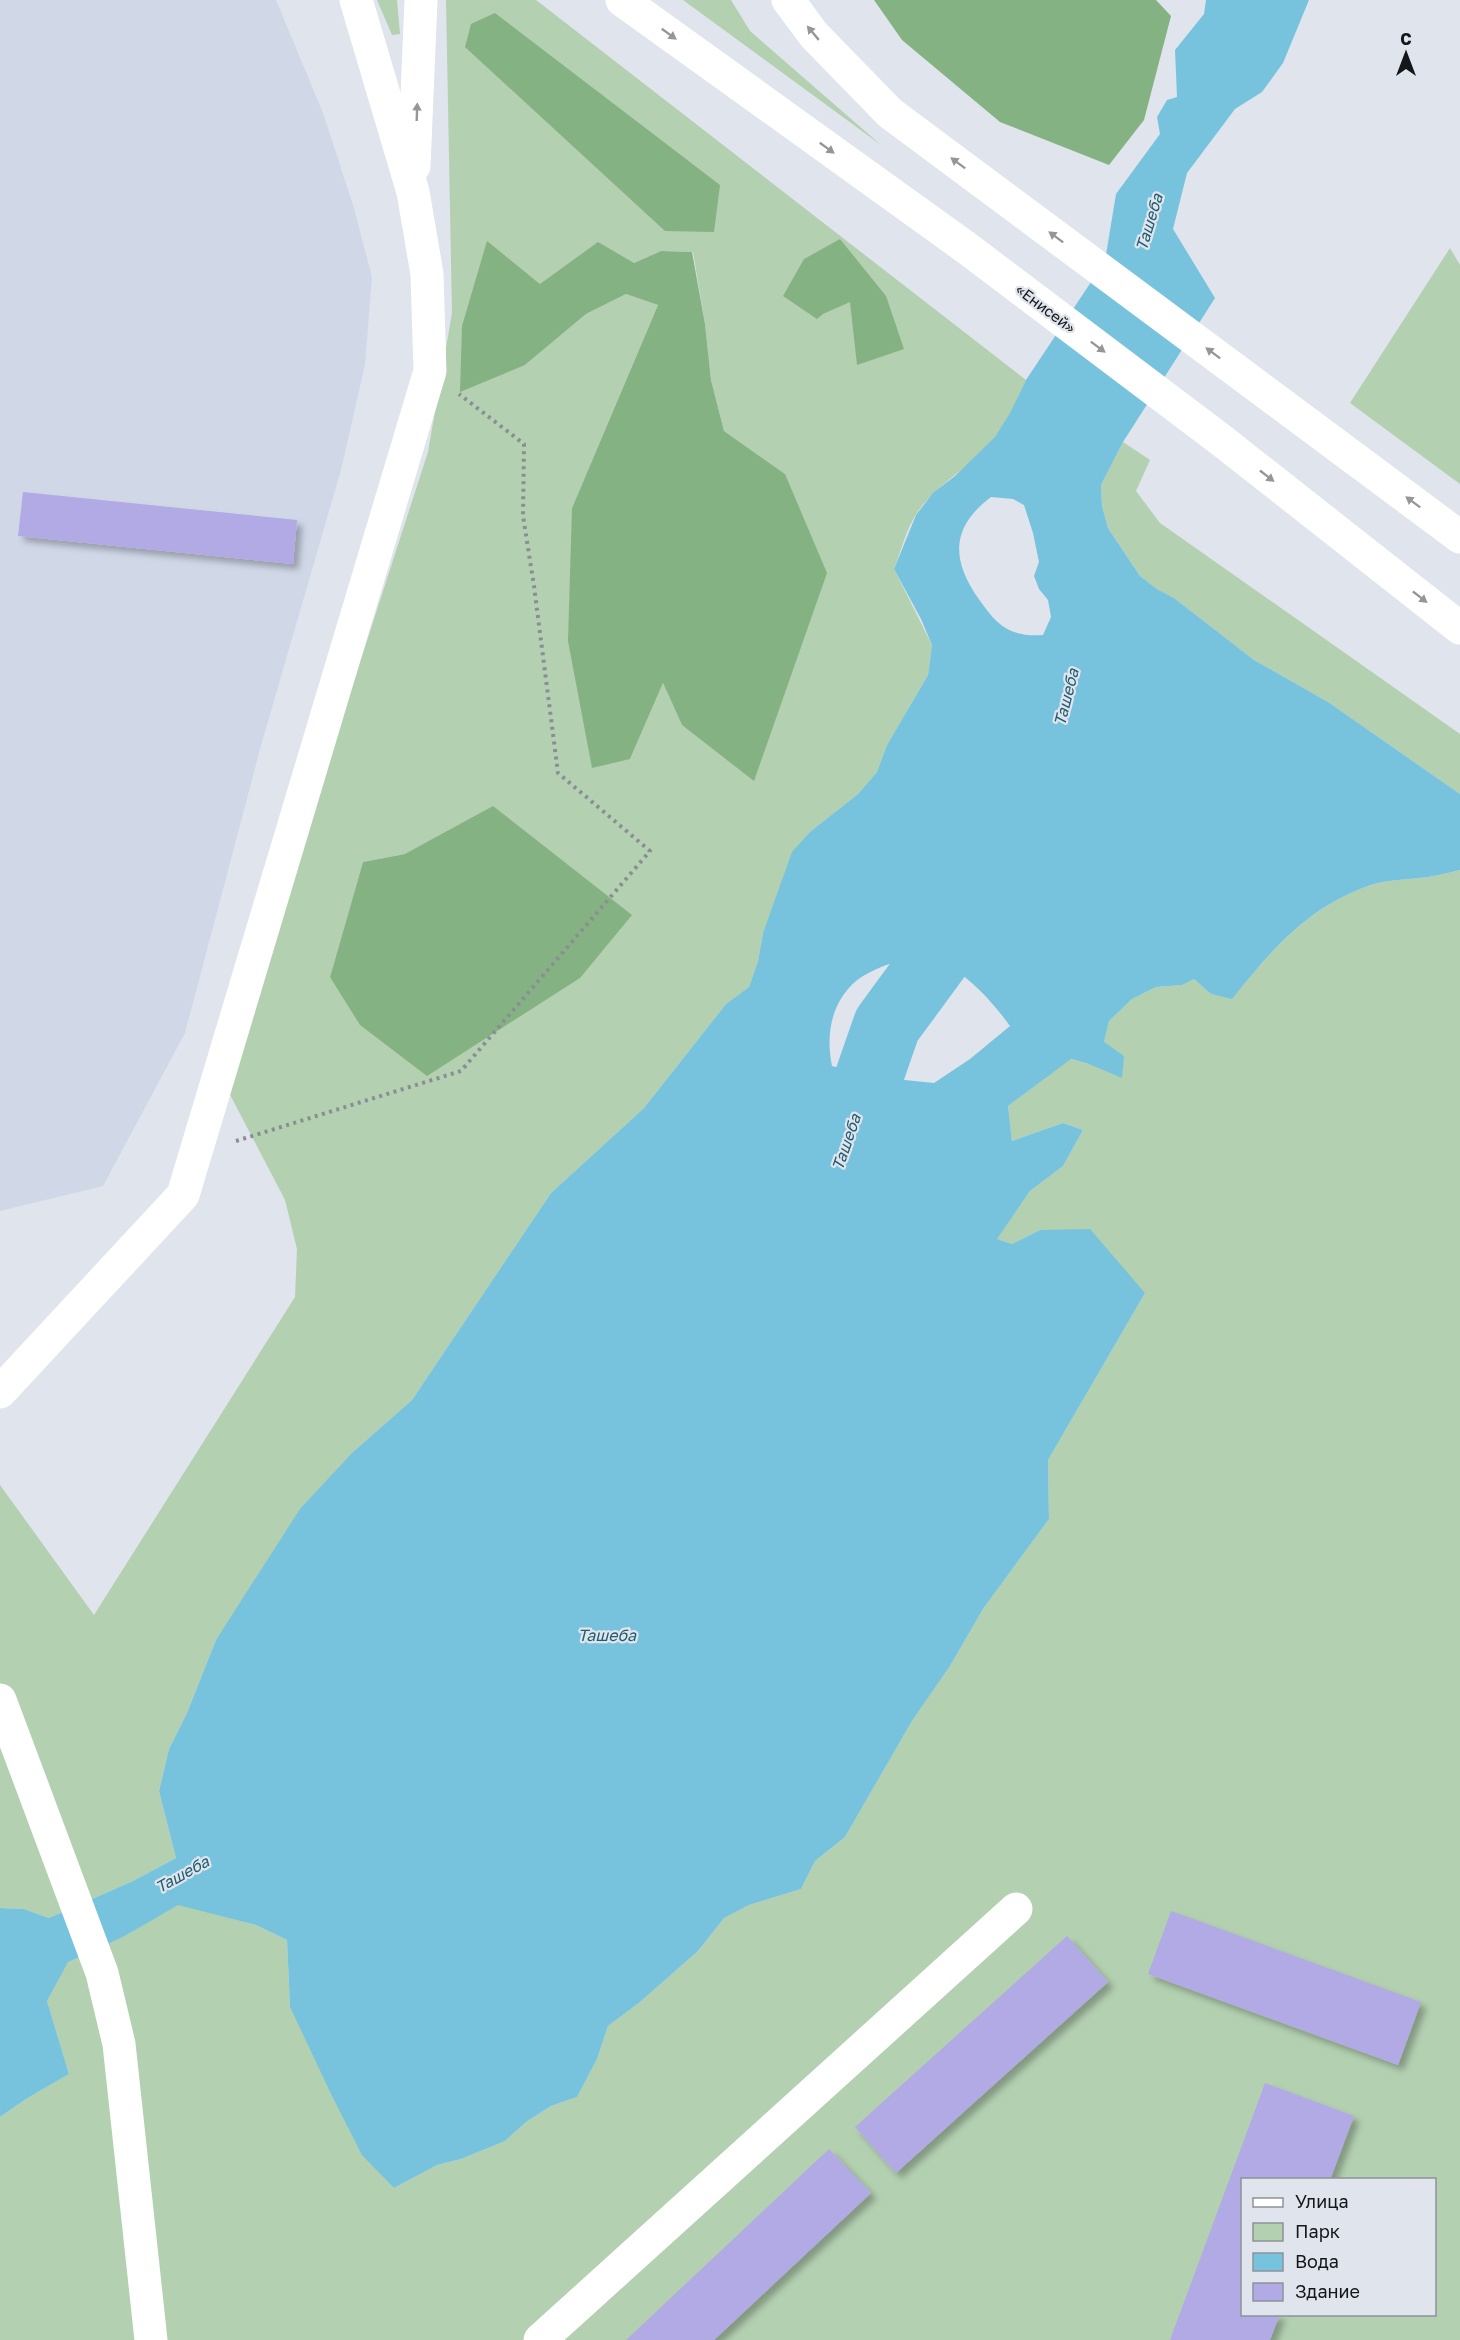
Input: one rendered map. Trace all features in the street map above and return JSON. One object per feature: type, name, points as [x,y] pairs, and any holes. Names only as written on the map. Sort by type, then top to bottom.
[{"type":"main road","points":[[334,0],[413,192]]},
{"type":"main road","points":[[0,1392],[183,1195],[430,371],[427,274],[413,192],[356,0]]},
{"type":"main road","points":[[413,192],[421,0]]},
{"type":"main road","name":"«Енисей»","points":[[622,0],[968,249],[1221,440],[1460,628]]},
{"type":"main road","points":[[788,0],[814,35],[890,113],[1460,537]]},
{"type":"main road","points":[[0,1700],[102,1973],[119,2044],[170,2340]]},
{"type":"main road","points":[[540,2340],[1016,1910]]},
{"type":"main road","points":[[119,2044],[151,2340]]},
{"type":"path","points":[[225,1144],[461,1071],[650,851],[558,773],[523,516],[524,444],[430,371]]},
{"type":"shaded area","points":[[0,0],[276,0],[323,113],[354,208],[372,277],[365,365],[341,470],[262,742],[185,1033],[103,1186],[0,1211]]},
{"type":"green space","points":[[377,0],[397,0],[400,34],[392,35]]},
{"type":"green space","points":[[446,0],[536,0],[1026,380],[1009,417],[996,437],[977,457],[925,502],[910,526],[894,569],[932,645],[928,675],[887,745],[877,772],[858,794],[811,831],[763,933],[758,961],[749,987],[726,1004],[644,1108],[551,1193],[412,1400],[353,1452],[216,1640],[187,1713],[169,1749],[159,1791],[176,1858],[133,1881],[49,1918],[24,1909],[0,1908],[0,1485],[94,1615],[295,1297],[297,1249],[285,1200],[224,1083],[428,452],[452,313]],"holes":[[[840,239],[904,349],[850,301],[823,314]],[[487,242],[540,284],[634,263],[661,251],[693,252],[705,324],[711,380],[724,431],[785,474],[682,725],[663,683],[630,759],[572,508],[658,305],[626,294],[586,314],[525,365]],[[405,854],[330,977],[363,862]]]},
{"type":"green space","points":[[683,0],[731,0],[750,31],[881,145]]},
{"type":"green space","points":[[874,0],[1156,0],[1171,16],[1144,120],[1109,165],[1000,122],[902,40]]},
{"type":"green space","points":[[495,13],[720,185],[714,232],[665,231],[465,47],[471,24]]},
{"type":"green space","points":[[840,239],[886,296],[904,349],[857,365],[850,302],[817,319],[783,296],[804,259]]},
{"type":"green space","points":[[487,241],[540,284],[598,242],[634,263],[661,251],[692,252],[705,324],[711,380],[724,431],[785,474],[827,573],[754,781],[682,725],[663,683],[630,759],[592,768],[568,641],[572,508],[658,305],[626,294],[586,314],[525,365],[460,392],[462,326]]},
{"type":"green space","points":[[1450,248],[1460,265],[1460,484],[1350,403]]},
{"type":"green space","points":[[1123,442],[1150,460],[1136,491],[1160,523],[1460,734],[1460,794],[1328,702],[1254,660],[1174,598],[1140,576],[1108,528],[1102,506],[1101,485]]},
{"type":"green space","points":[[493,806],[632,915],[580,978],[427,1076],[360,1025],[330,977],[363,862],[405,854]]},
{"type":"green space","points":[[1460,870],[1460,2340],[0,2340],[0,2117],[69,2074],[47,2001],[68,1961],[125,1936],[178,1904],[256,1925],[287,1940],[290,2007],[394,2188],[437,2165],[461,2159],[505,2141],[526,2122],[551,2106],[577,2097],[597,2059],[608,2026],[640,2002],[698,1951],[724,1918],[749,1905],[801,1889],[815,1861],[845,1837],[912,1721],[950,1666],[983,1609],[1049,1519],[1048,1460],[1145,1293],[1040,1230],[1012,1244],[996,1239],[1030,1191],[1063,1166],[1083,1130],[1063,1123],[1012,1141],[1008,1106],[1070,1059],[1089,1064],[1104,1042],[1109,1021],[1132,999],[1156,987],[1181,985],[1194,979],[1211,994],[1232,998],[1275,949],[1324,908],[1344,896],[1378,883],[1429,877]]},
{"type":"water","name":"Ташеба","points":[[1206,0],[1309,0],[1283,63],[1262,92],[1235,109],[1187,173],[1173,229],[1215,298],[1123,442],[1101,485],[1102,506],[1108,528],[1140,576],[1157,589],[1174,598],[1254,660],[1328,702],[1460,794],[1460,870],[1429,877],[1378,883],[1344,896],[1324,907],[1275,949],[1232,999],[1211,994],[1194,979],[1182,985],[1156,987],[1132,999],[1109,1021],[1104,1042],[1124,1056],[1122,1078],[1071,1059],[1008,1106],[1012,1141],[1063,1123],[1083,1130],[1063,1166],[1030,1191],[997,1239],[1012,1244],[1040,1230],[1090,1229],[1145,1293],[1048,1460],[1049,1519],[983,1609],[950,1666],[912,1721],[845,1837],[815,1861],[801,1889],[749,1905],[724,1918],[698,1951],[640,2002],[608,2026],[597,2059],[577,2097],[551,2106],[526,2122],[505,2141],[461,2159],[437,2165],[394,2188],[362,2155],[290,2007],[287,1940],[256,1925],[178,1905],[125,1936],[68,1962],[47,2001],[69,2074],[0,2117],[0,1908],[24,1909],[49,1918],[133,1881],[176,1858],[159,1791],[169,1749],[187,1713],[216,1640],[300,1509],[353,1452],[412,1400],[551,1193],[644,1108],[726,1004],[749,987],[758,961],[763,933],[792,852],[811,831],[858,794],[877,772],[887,745],[928,675],[932,645],[894,569],[916,515],[933,493],[955,476],[995,437],[1026,380],[1105,261],[1116,194],[1160,134],[1157,117],[1167,100],[1177,97],[1175,50],[1204,14]],"holes":[[[991,497],[1013,499],[1024,505],[1039,562],[1034,576],[1039,589],[1048,600],[1051,617],[1043,635],[1021,634],[998,622],[978,598],[963,570],[959,544],[962,532],[968,520]],[[923,952],[949,966],[972,983],[1010,1026],[970,1059],[934,1083],[875,1077],[832,1066],[831,1028],[833,1016],[844,994],[852,984],[869,972]]]},
{"type":"building","points":[[23,492],[297,520],[293,564],[18,536]]},
{"type":"building","points":[[1171,1911],[1421,2002],[1398,2065],[1148,1974]]},
{"type":"building","points":[[1067,1936],[1108,1982],[896,2173],[855,2127]]},
{"type":"building","points":[[1265,2083],[1354,2116],[1331,2178],[1241,2178],[1241,2316],[1279,2316],[1270,2340],[1170,2340]]},
{"type":"building","points":[[829,2149],[871,2193],[714,2340],[626,2340]]},
{"type":"waterway","name":"Ташеба","points":[[839,1163],[887,1025],[992,882]]}]
